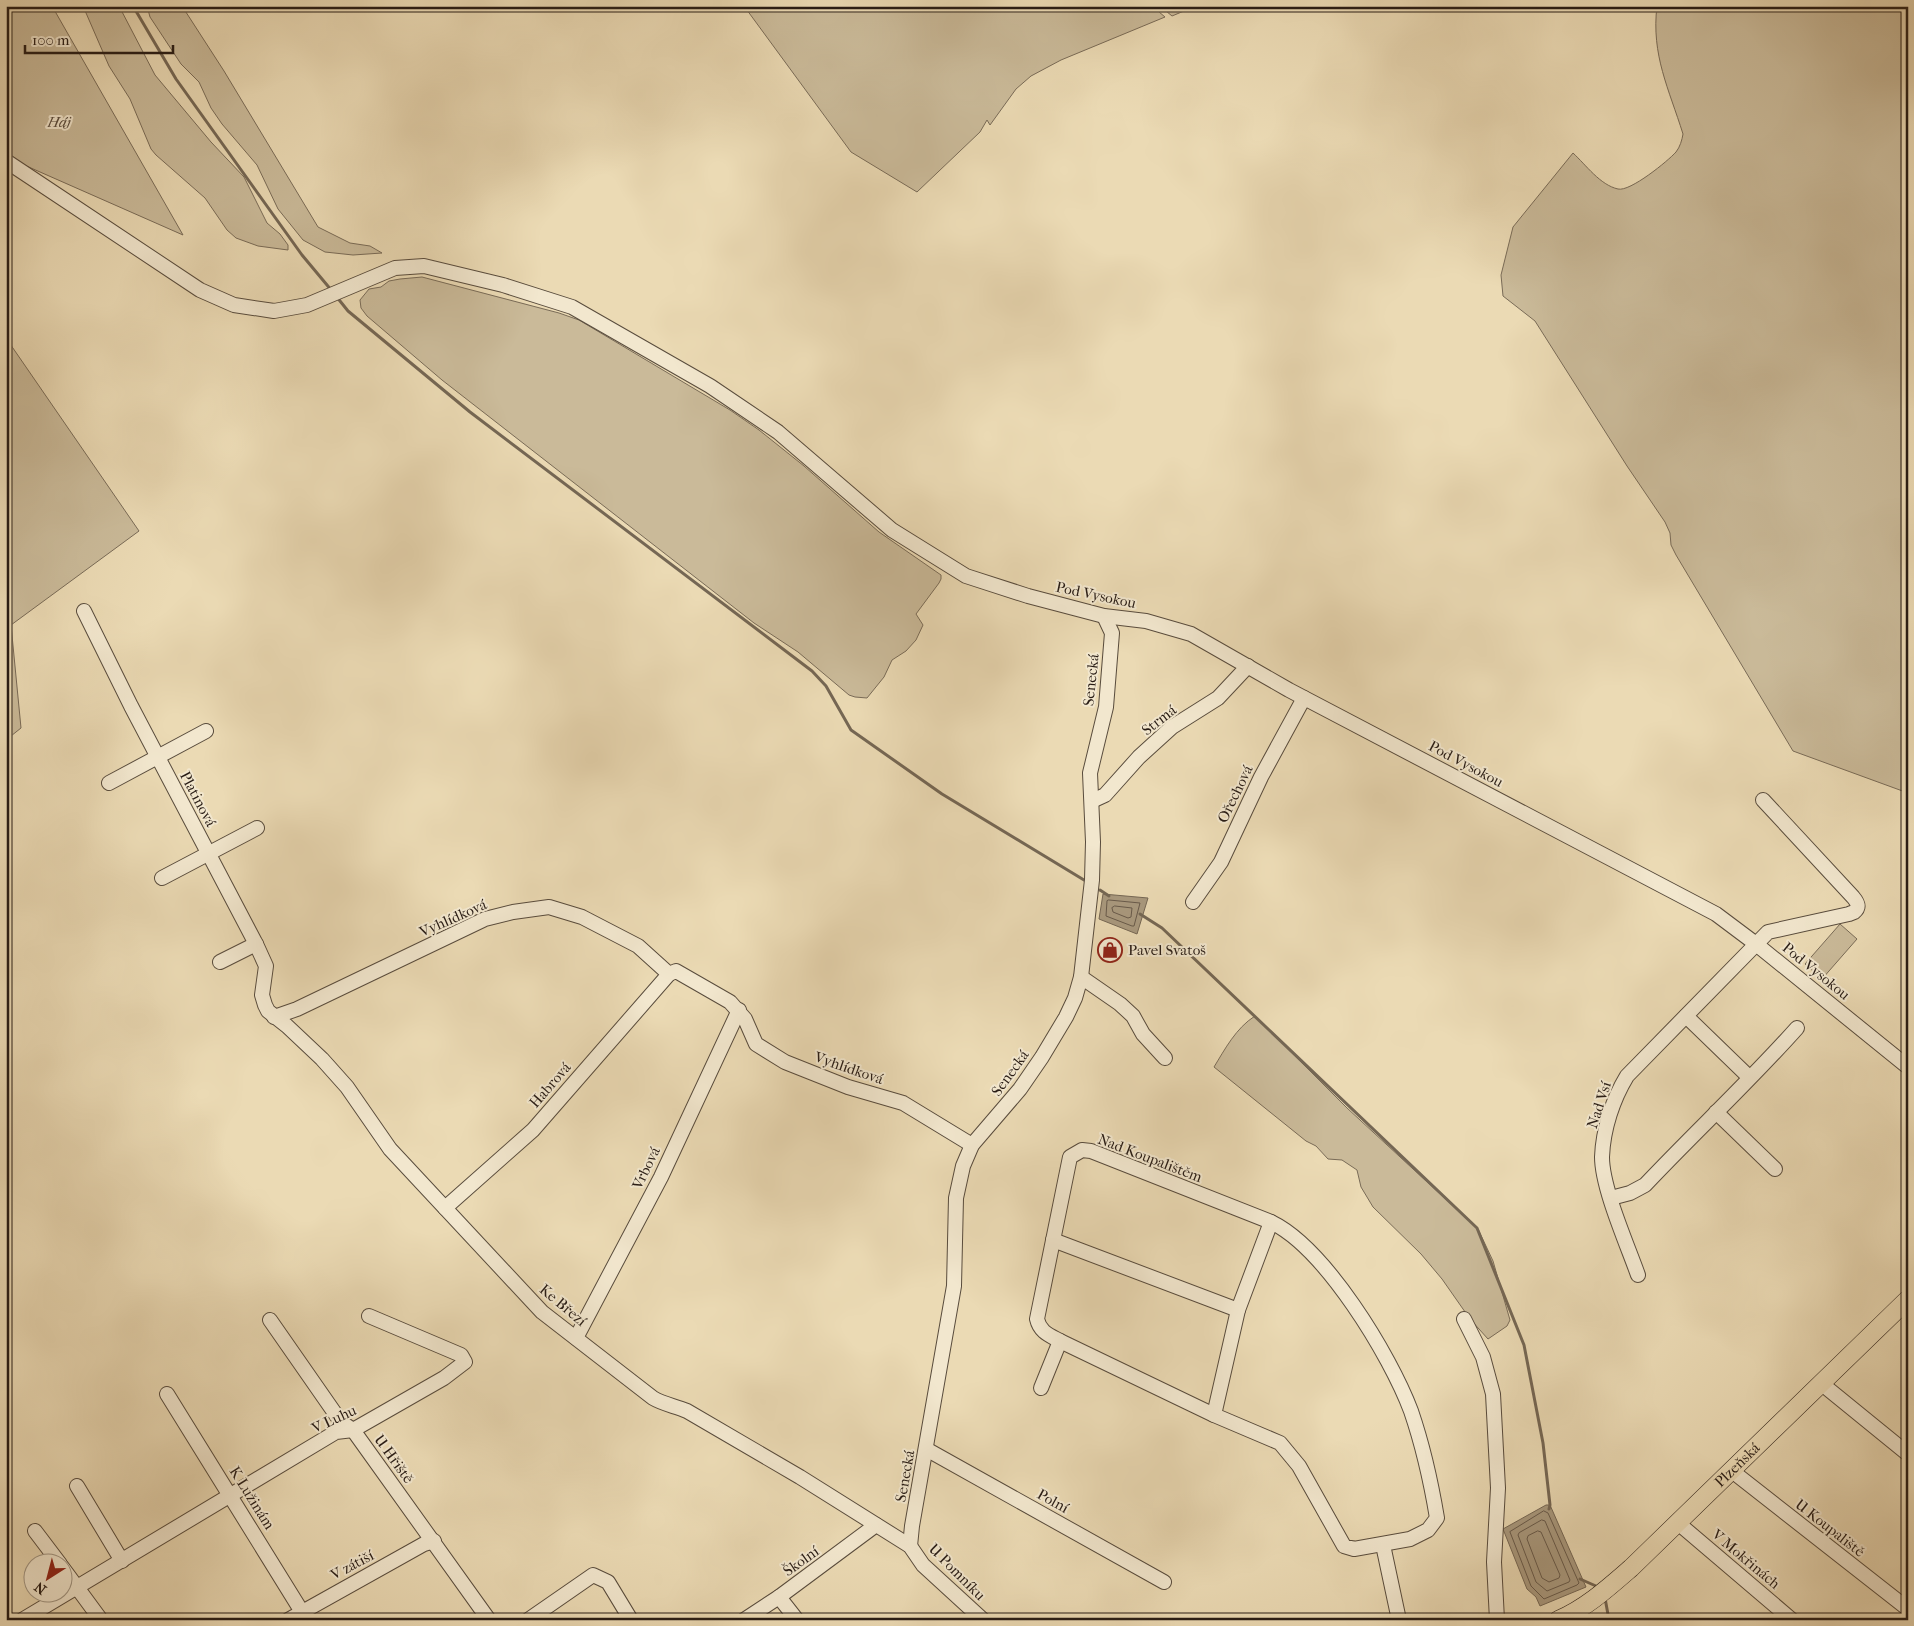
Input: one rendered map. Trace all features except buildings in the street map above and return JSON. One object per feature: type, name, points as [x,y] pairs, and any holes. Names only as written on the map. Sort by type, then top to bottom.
[{"type":"main road","name":"Plzeňská","points":[[1558,1620],[1594,1600],[1631,1568],[1908,1299]]},
{"type":"street","name":"Pod Vysokou","points":[[6,161],[200,290],[234,305],[274,311],[308,305],[395,268],[424,266],[503,285],[572,307],[710,386],[778,432],[892,530],[966,576],[1028,596],[1104,616],[1146,621],[1191,634],[1304,698],[1716,914],[1908,1067]]},
{"type":"street","name":"Platinová","points":[[84,610],[131,706],[256,944],[266,966],[262,995],[264,1006]]},
{"type":"street","name":"Senecká","points":[[910,1546],[954,1286],[956,1198],[962,1166],[972,1145],[1020,1089],[1042,1056],[1066,1017],[1075,998],[1081,977],[1092,880],[1094,842],[1090,773],[1106,707],[1112,633],[1104,616]]},
{"type":"street","name":"Strmá","points":[[1092,802],[1105,795],[1126,771],[1172,727],[1218,698],[1248,666]]},
{"type":"street","name":"Ořechová","points":[[1193,902],[1221,862],[1261,777],[1304,698]]},
{"type":"street","points":[[108,782],[206,731]]},
{"type":"street","name":"Nad Vsí","points":[[1638,1276],[1611,1198],[1602,1157],[1605,1134],[1620,1088],[1627,1076],[1768,932],[1849,914],[1854,912],[1858,905],[1853,897],[1763,800]]},
{"type":"street","points":[[162,878],[257,828]]},
{"type":"street","name":"Vyhlídková","points":[[274,1017],[297,1009],[485,919],[513,912],[549,907],[582,917],[638,946],[669,974],[676,970],[730,1002],[745,1019],[756,1044],[785,1062],[848,1087],[903,1103],[972,1145]]},
{"type":"street","points":[[220,962],[256,944]]},
{"type":"street","name":"Habrová","points":[[445,1208],[533,1130],[669,974]]},
{"type":"street","points":[[1081,977],[1120,1004],[1133,1016],[1143,1034],[1165,1058]]},
{"type":"street","name":"Ke Březí","points":[[264,1006],[322,1059],[347,1087],[390,1149],[542,1312],[653,1398],[686,1411],[800,1477],[910,1546]]},
{"type":"street","name":"Vrbová","points":[[576,1338],[661,1176],[739,1010]]},
{"type":"street","points":[[1686,1016],[1749,1077]]},
{"type":"street","points":[[1611,1198],[1630,1193],[1645,1185],[1749,1077],[1772,1056],[1797,1028]]},
{"type":"street","points":[[1716,1112],[1775,1169]]},
{"type":"street","name":"Nad Koupalištěm","points":[[1082,1150],[1091,1151],[1284,1228],[1312,1252],[1349,1298],[1384,1355],[1410,1410],[1430,1474],[1437,1518],[1428,1530],[1410,1539],[1354,1549],[1344,1546],[1298,1466],[1280,1443],[1214,1414],[1043,1332],[1037,1319],[1053,1240],[1070,1157],[1082,1150]]},
{"type":"street","points":[[1214,1414],[1238,1310],[1271,1222]]},
{"type":"street","points":[[1053,1240],[1238,1310]]},
{"type":"street","name":"V Luhu","points":[[22,1620],[336,1432],[353,1430],[444,1378],[465,1362],[461,1355],[368,1316]]},
{"type":"street","points":[[1464,1319],[1483,1357],[1493,1394],[1498,1488],[1494,1562],[1497,1620]]},
{"type":"street","name":"U Hřiště","points":[[270,1320],[341,1422],[353,1430],[489,1620]]},
{"type":"street","points":[[1041,1388],[1060,1341]]},
{"type":"street","points":[[1822,1384],[1908,1454]]},
{"type":"street","name":"K Lužinám","points":[[167,1394],[232,1496],[304,1615]]},
{"type":"street","name":"Polní","points":[[926,1449],[1164,1582]]},
{"type":"street","name":"U Koupaliště","points":[[1732,1472],[1908,1609]]},
{"type":"street","points":[[77,1486],[122,1561]]},
{"type":"street","name":"V Mokřinách","points":[[1678,1523],[1792,1620]]},
{"type":"street","name":"Školní","points":[[744,1620],[779,1598],[876,1525]]},
{"type":"street","points":[[35,1531],[52,1554]]},
{"type":"street","name":"V zátiší","points":[[288,1620],[304,1615],[424,1544],[434,1541]]},
{"type":"street","points":[[1383,1544],[1399,1620]]},
{"type":"street","name":"U Pomníku","points":[[910,1546],[923,1565],[983,1620]]},
{"type":"street","points":[[528,1620],[593,1575],[608,1582],[631,1620]]},
{"type":"street","points":[[72,1580],[101,1620]]},
{"type":"street","points":[[779,1598],[797,1620]]},
{"type":"green space","name":"Háj","points":[[6,6],[52,6],[183,235],[6,157]]},
{"type":"green space","points":[[83,6],[119,6],[155,75],[211,142],[244,177],[267,223],[280,234],[288,245],[288,250],[258,246],[236,238],[227,230],[205,198],[156,155],[151,149],[130,99],[109,66]]},
{"type":"green space","points":[[147,6],[182,6],[224,71],[318,227],[350,243],[370,246],[382,253],[353,255],[325,252],[303,240],[278,209],[257,165],[222,124],[211,108],[199,82],[181,64],[150,17]]},
{"type":"green space","points":[[744,6],[1152,6],[1165,17],[1061,60],[1031,76],[1016,89],[990,125],[987,120],[980,132],[917,192],[851,152]]},
{"type":"green space","points":[[1160,6],[1196,6],[1172,16]]},
{"type":"green space","points":[[1657,6],[1908,6],[1908,793],[1793,751],[1676,555],[1671,545],[1670,533],[1665,522],[1535,321],[1503,296],[1501,275],[1513,227],[1573,153],[1599,179],[1611,187],[1624,189],[1640,181],[1672,156],[1679,148],[1683,134],[1662,72],[1657,40]]},
{"type":"green space","points":[[422,277],[579,320],[730,410],[759,430],[804,466],[879,532],[941,575],[939,583],[916,614],[923,625],[916,640],[906,651],[892,660],[884,677],[867,698],[849,695],[798,652],[754,623],[442,380],[367,316],[361,308],[360,300],[369,289],[381,287],[389,281]]},
{"type":"green space","points":[[6,338],[139,531],[11,625],[21,728],[6,740]]},
{"type":"green space","points":[[1840,924],[1857,939],[1822,979],[1805,964]]},
{"type":"green space","points":[[1255,1016],[1347,1108],[1478,1229],[1493,1261],[1510,1320],[1507,1326],[1488,1339],[1470,1319],[1442,1279],[1421,1254],[1373,1207],[1361,1187],[1357,1170],[1342,1160],[1328,1159],[1316,1146],[1306,1141],[1214,1067],[1242,1026]]},
{"type":"water","points":[[1103,894],[1148,898],[1137,934],[1099,919]]},
{"type":"water","points":[[1546,1505],[1550,1505],[1586,1587],[1540,1606],[1536,1597],[1527,1589],[1503,1529]]},
{"type":"waterway","points":[[133,6],[176,79],[302,255],[332,291]]},
{"type":"waterway","points":[[336,296],[348,311],[470,412],[812,671],[826,686],[851,730],[942,794],[1084,880]]},
{"type":"waterway","points":[[1100,890],[1109,896]]},
{"type":"waterway","points":[[1140,914],[1162,928],[1477,1228],[1524,1345],[1543,1443],[1549,1509]]},
{"type":"waterway","points":[[1580,1579],[1596,1586],[1598,1589]]},
{"type":"waterway","points":[[1605,1598],[1609,1620]]},
{"type":"place","name":"Pavel Svatoš","points":[[1110,950]]}]
